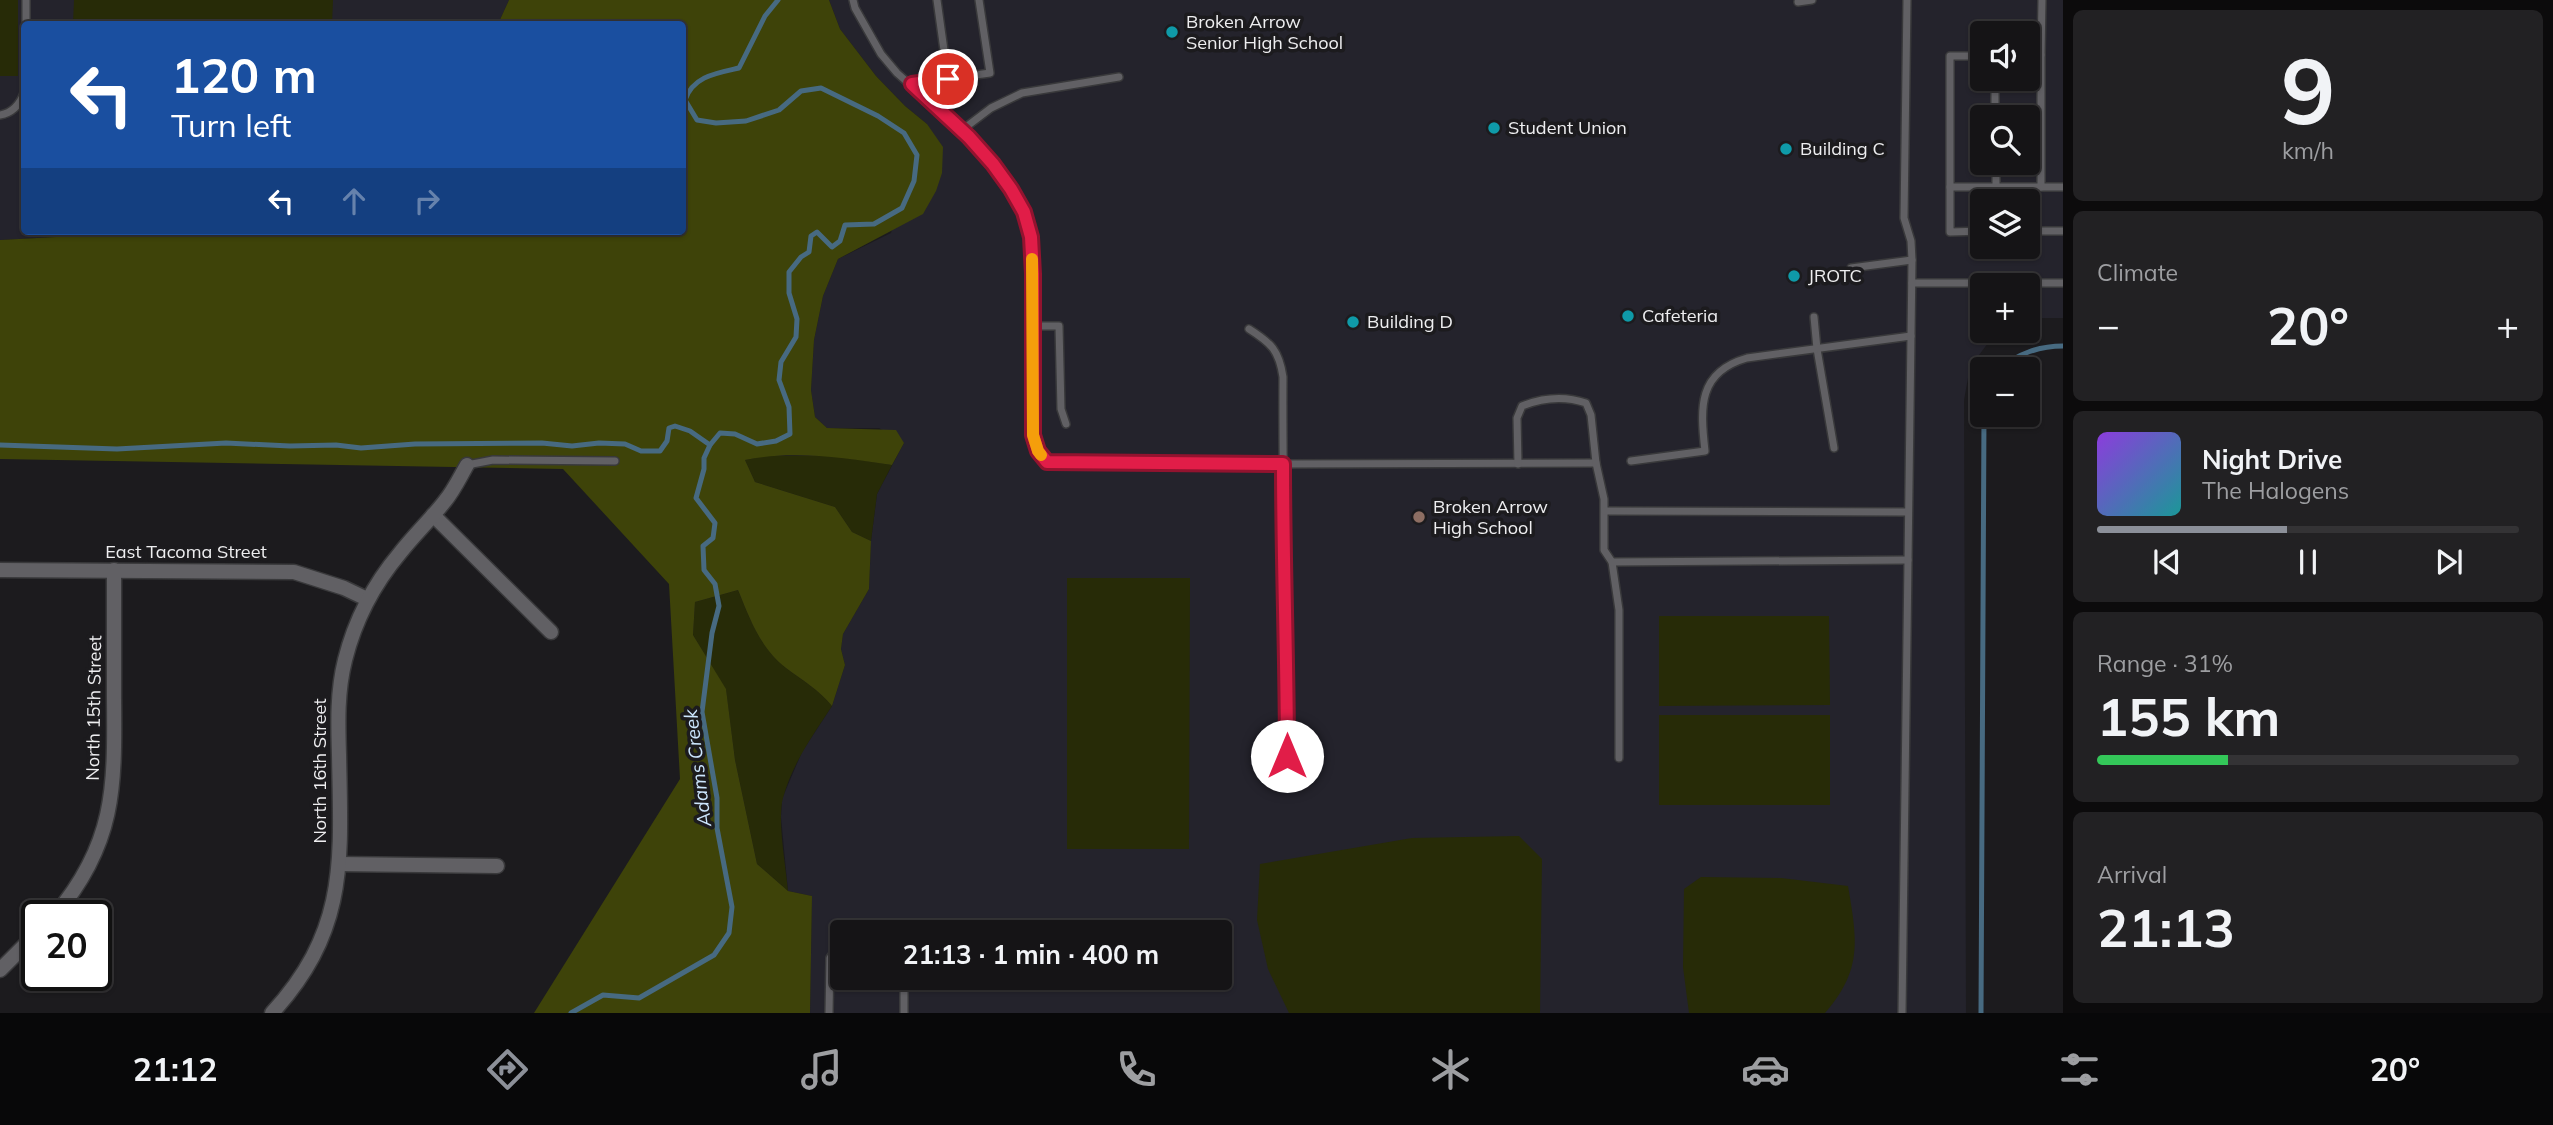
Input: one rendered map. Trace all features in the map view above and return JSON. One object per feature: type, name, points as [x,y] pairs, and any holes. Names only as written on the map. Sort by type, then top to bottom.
[{"type":"street","name":"North 16th Street","points":[[272,1013],[305,973],[320,944],[333,906],[339,864],[340,684],[357,622],[384,573],[447,499],[467,465]]},
{"type":"street","points":[[433,516],[551,632]]},
{"type":"street","name":"East Tacoma Street","points":[[0,570],[293,572],[344,588],[368,600]]},
{"type":"street","name":"North 15th Street","points":[[65,900],[91,863],[110,805],[115,765],[114,570]]},
{"type":"street","points":[[339,864],[497,866]]},
{"type":"street","points":[[0,970],[21,949]]},
{"type":"lane","points":[[26,0],[26,21]]},
{"type":"lane","points":[[853,0],[881,54],[897,73],[962,130],[993,164],[1024,212],[1031,237],[1034,326],[1033,435],[1038,451],[1047,462],[1596,463]]},
{"type":"lane","points":[[937,0],[948,79]]},
{"type":"lane","points":[[912,84],[990,73],[979,0]]},
{"type":"lane","points":[[1798,2],[1812,0]]},
{"type":"lane","points":[[1902,1013],[1912,336],[1911,241],[1904,218],[1908,0]]},
{"type":"lane","points":[[2041,187],[2042,0]]},
{"type":"lane","points":[[1970,56],[1950,56],[1950,232],[1970,231]]},
{"type":"lane","points":[[962,130],[990,108],[1022,93],[1119,77]]},
{"type":"lane","points":[[0,115],[13,109],[21,101]]},
{"type":"lane","points":[[1996,175],[1996,187]]},
{"type":"lane","points":[[1950,187],[2063,187]]},
{"type":"lane","points":[[2040,231],[2063,231]]},
{"type":"lane","points":[[1851,268],[1912,260]]},
{"type":"lane","points":[[1912,283],[2063,283]]},
{"type":"lane","points":[[1814,317],[1834,447]]},
{"type":"lane","points":[[1034,326],[1059,326],[1061,409],[1066,424]]},
{"type":"lane","points":[[1249,329],[1271,343],[1281,360],[1283,377],[1287,756]]},
{"type":"lane","points":[[1631,461],[1705,451],[1702,422],[1704,397],[1713,376],[1730,363],[1747,358],[1912,336]]},
{"type":"lane","points":[[1518,464],[1517,418],[1522,406],[1534,401],[1570,398],[1586,402],[1591,415],[1605,511],[1604,550],[1612,562],[1619,610],[1619,758]]},
{"type":"lane","points":[[467,465],[493,460],[615,461]]},
{"type":"lane","points":[[1605,511],[1908,512]]},
{"type":"lane","points":[[1612,562],[1908,560]]},
{"type":"lane","points":[[830,990],[830,1013]]},
{"type":"lane","points":[[904,990],[905,1013]]},
{"type":"shaded area","points":[[0,0],[509,0],[499,21],[21,21],[21,235],[77,235],[0,240]]},
{"type":"shaded area","name":"Broken Arrow High School","points":[[829,0],[2063,0],[2063,318],[2040,318],[2040,273],[1970,273],[1970,343],[1988,343],[1978,357],[1970,357],[1964,400],[1966,1013],[810,1013],[812,896],[788,891],[781,817],[782,799],[802,752],[832,706],[845,665],[841,649],[843,634],[869,589],[877,494],[904,443],[879,428],[827,428],[815,417],[811,390],[814,340],[823,296],[838,259],[891,233],[927,124],[876,76],[840,29]]},
{"type":"green space","points":[[0,0],[18,0],[18,76],[0,76]]},
{"type":"green space","points":[[74,0],[333,0],[332,21],[73,21]]},
{"type":"green space","points":[[509,0],[829,0],[840,29],[876,76],[927,124],[943,147],[942,173],[936,191],[923,214],[838,259],[823,296],[814,340],[811,390],[815,417],[827,428],[896,430],[904,443],[892,465],[800,455],[745,460],[755,482],[835,507],[852,532],[871,541],[869,589],[843,634],[841,649],[845,665],[832,706],[769,651],[738,590],[695,602],[693,635],[726,689],[735,760],[757,864],[788,891],[812,896],[810,1013],[534,1013],[680,779],[669,584],[563,469],[0,459],[0,240],[77,235],[686,235],[686,21],[499,21]]},
{"type":"green space","points":[[764,456],[835,456],[892,465],[877,494],[871,541],[852,532],[835,507],[755,482],[745,460]]},
{"type":"green space","points":[[1067,578],[1190,578],[1189,849],[1067,849]]},
{"type":"green space","points":[[738,590],[769,651],[832,706],[797,762],[783,798],[781,831],[788,891],[757,864],[735,760],[726,690],[693,635],[695,602]]},
{"type":"green space","points":[[1659,616],[1829,616],[1830,705],[1659,706]]},
{"type":"green space","points":[[1659,715],[1830,715],[1830,805],[1659,805]]},
{"type":"green space","points":[[1519,836],[1542,859],[1540,1013],[1289,1013],[1268,969],[1257,920],[1260,864],[1412,838]]},
{"type":"green space","points":[[1701,877],[1781,878],[1848,886],[1854,922],[1854,953],[1846,982],[1825,1013],[1689,1013],[1683,967],[1684,889]]},
{"type":"waterway","name":"Adams Creek","points":[[686,98],[694,86],[707,77],[739,68],[765,16],[778,0]]},
{"type":"waterway","name":"Adams Creek","points":[[571,1013],[603,995],[639,998],[714,955],[729,933],[732,907],[717,828],[717,798],[702,712],[712,633],[719,606],[715,584],[704,570],[703,546],[713,538],[715,523],[696,498],[704,469],[704,458],[720,433],[735,434],[757,444],[776,441],[790,434],[789,407],[779,380],[781,362],[796,337],[797,319],[789,293],[789,272],[801,257],[809,252],[811,236],[817,232],[832,247],[840,241],[845,225],[874,224],[902,208],[914,181],[917,155],[904,133],[878,116],[821,88],[801,91],[779,110],[746,121],[716,123],[697,120],[686,102]]},
{"type":"waterway","points":[[2019,357],[2046,347],[2063,346]]},
{"type":"waterway","points":[[0,445],[117,449],[226,443],[361,448],[415,444],[542,443],[572,446],[599,443],[625,444],[641,451],[660,451],[667,441],[669,428],[675,426],[690,431],[710,445]]},
{"type":"waterway","points":[[1981,1013],[1984,427]]},
{"type":"slow traffic","points":[[1032,259],[1033,435],[1041,455]]},
{"type":"place","name":"Broken Arrow Senior High School","points":[[1172,32]]},
{"type":"place","name":"Student Union","points":[[1494,128]]},
{"type":"place","name":"Building C","points":[[1786,149]]},
{"type":"place","name":"JROTC","points":[[1794,276]]},
{"type":"place","name":"Cafeteria","points":[[1628,316]]},
{"type":"place","name":"Building D","points":[[1353,322]]},
{"type":"place","name":"Broken Arrow High School","points":[[1419,517]]},
{"type":"route","points":[[948,79],[912,84],[969,137],[993,164],[1024,212],[1031,237],[1034,326],[1033,435],[1038,451],[1047,462],[1283,464],[1287,756]]}]
